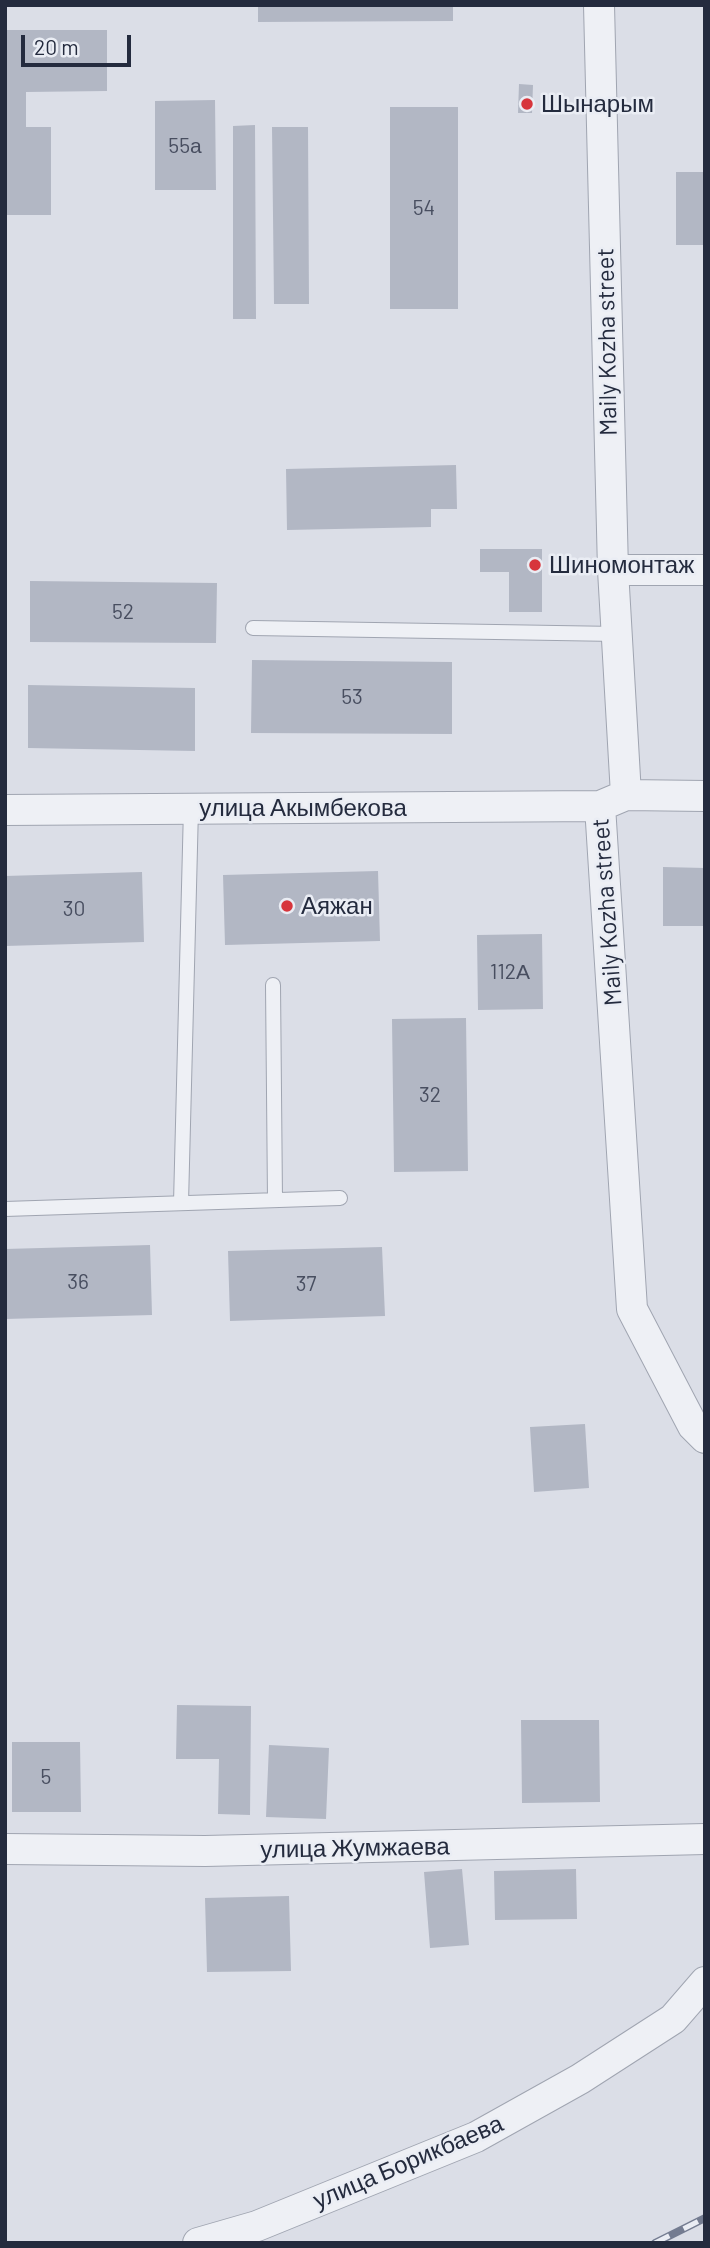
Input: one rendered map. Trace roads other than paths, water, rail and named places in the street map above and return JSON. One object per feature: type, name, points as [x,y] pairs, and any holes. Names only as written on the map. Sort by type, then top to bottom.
[{"type":"street","name":"Maily Kozha street","points":[[599,5],[613,570],[617,634],[613,801],[632,1309],[693,1426],[705,1438]]},
{"type":"street","points":[[613,570],[705,570]]},
{"type":"street","name":"улица Акымбекова","points":[[5,810],[613,801],[705,796]]},
{"type":"street","name":"улица Жумжаева","points":[[5,1849],[205,1851],[705,1839]]},
{"type":"street","name":"улица Борикбаева","points":[[198,2243],[257,2226],[476,2137],[580,2079],[673,2019],[705,1982]]},
{"type":"lane","points":[[253,628],[617,634]]},
{"type":"lane","points":[[181,1203],[191,808]]},
{"type":"lane","points":[[273,985],[275,1200]]},
{"type":"lane","points":[[5,1209],[340,1198]]},
{"type":"railway","points":[[655,2243],[705,2218]]},
{"type":"place","name":"Шынарым","points":[[527,104]]},
{"type":"place","name":"Шиномонтаж","points":[[535,565]]},
{"type":"place","name":"Аяжан","points":[[287,906]]}]
